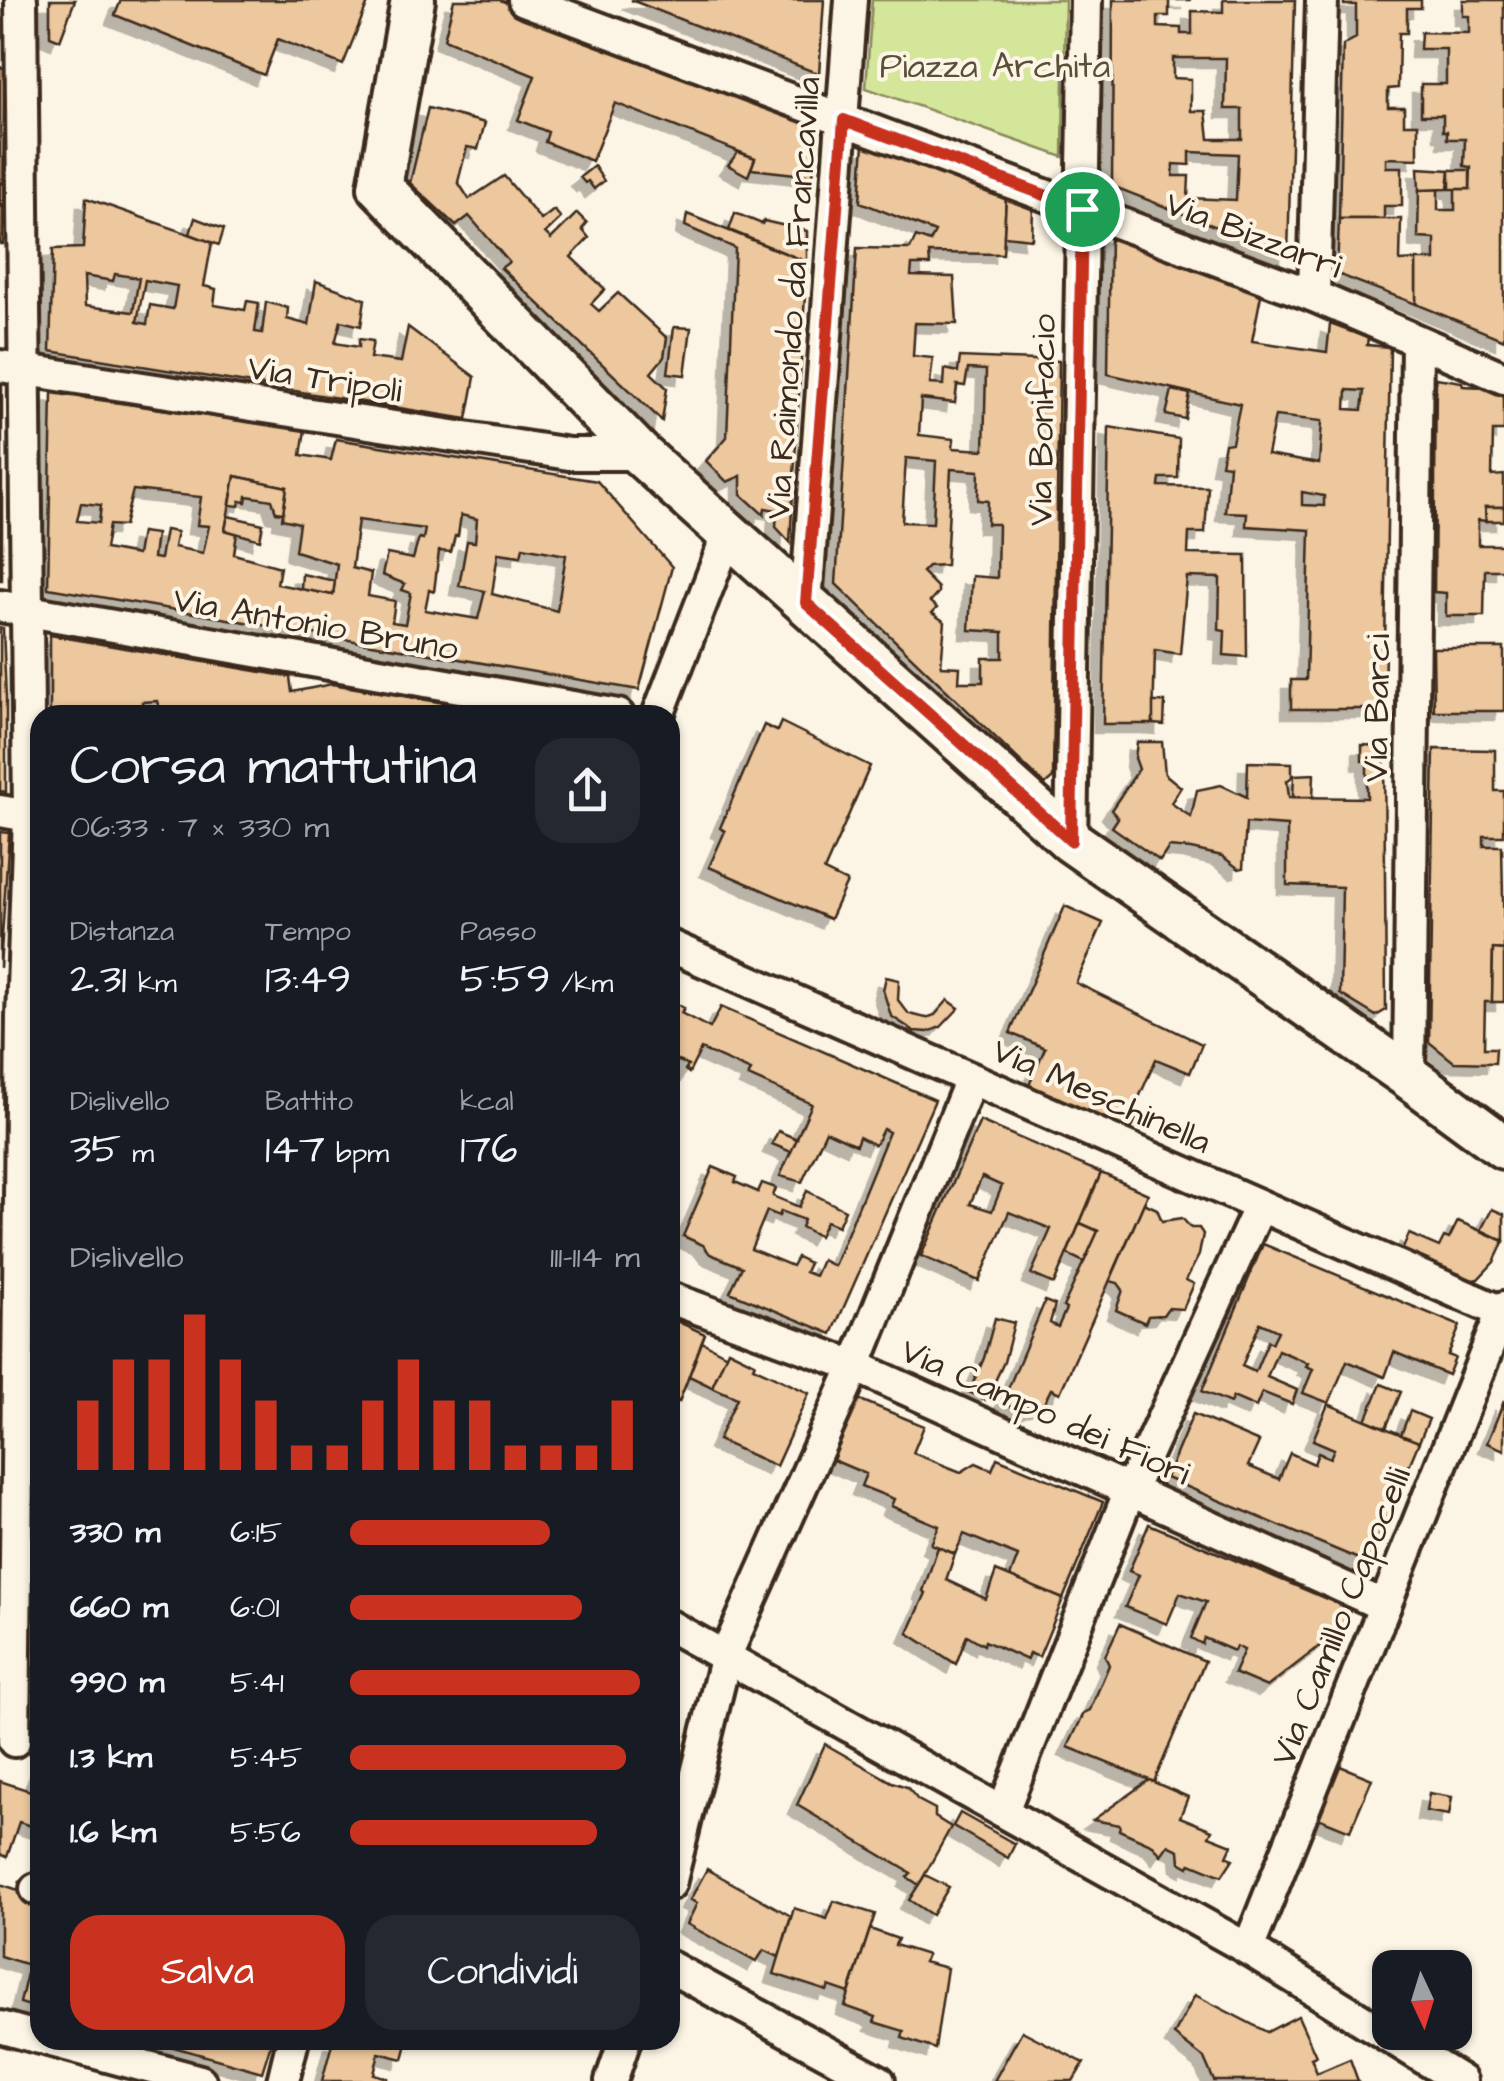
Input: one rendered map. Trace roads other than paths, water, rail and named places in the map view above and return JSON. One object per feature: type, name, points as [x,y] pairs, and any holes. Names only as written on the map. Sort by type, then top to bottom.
[{"type":"street","points":[[18,1741],[23,815],[14,608],[10,52],[21,0]]},
{"type":"street","points":[[414,0],[380,187],[640,454],[1071,841],[1410,1076],[1504,1147]]},
{"type":"street","name":"Via Bizzarri","points":[[524,0],[1314,296],[1504,378]]},
{"type":"street","name":"Via Raimondo da Francavilla","points":[[806,603],[851,0]]},
{"type":"street","name":"Via Bonifacio","points":[[1071,841],[1086,0]]},
{"type":"street","points":[[1314,296],[1322,0]]},
{"type":"street","name":"Via Barci","points":[[1410,1076],[1417,341]]},
{"type":"street","name":"Via Tripoli","points":[[13,368],[569,454],[640,454]]},
{"type":"street","points":[[662,705],[728,532]]},
{"type":"street","name":"Via Antonio Bruno","points":[[14,608],[562,705]]},
{"type":"street","name":"Via Meschinella","points":[[680,950],[1503,1311]]},
{"type":"street","points":[[680,1843],[726,1655],[855,1366],[972,1078]]},
{"type":"street","points":[[1003,1811],[1130,1490],[1260,1206]]},
{"type":"street","name":"Via Campo dei Fiori","points":[[680,1302],[855,1366],[1384,1606]]},
{"type":"street","name":"Via Camillo Capocelli","points":[[1248,1948],[1503,1311]]},
{"type":"street","points":[[680,1631],[1248,1948],[1461,2081]]},
{"type":"street","points":[[680,1972],[879,2081]]},
{"type":"street","points":[[0,2027],[30,2035]]},
{"type":"street","points":[[85,2050],[200,2081]]},
{"type":"street","points":[[283,2081],[291,2050]]},
{"type":"street","points":[[611,2081],[622,2050]]},
{"type":"park label","name":"Piazza Archita","points":[[995,65]]}]
